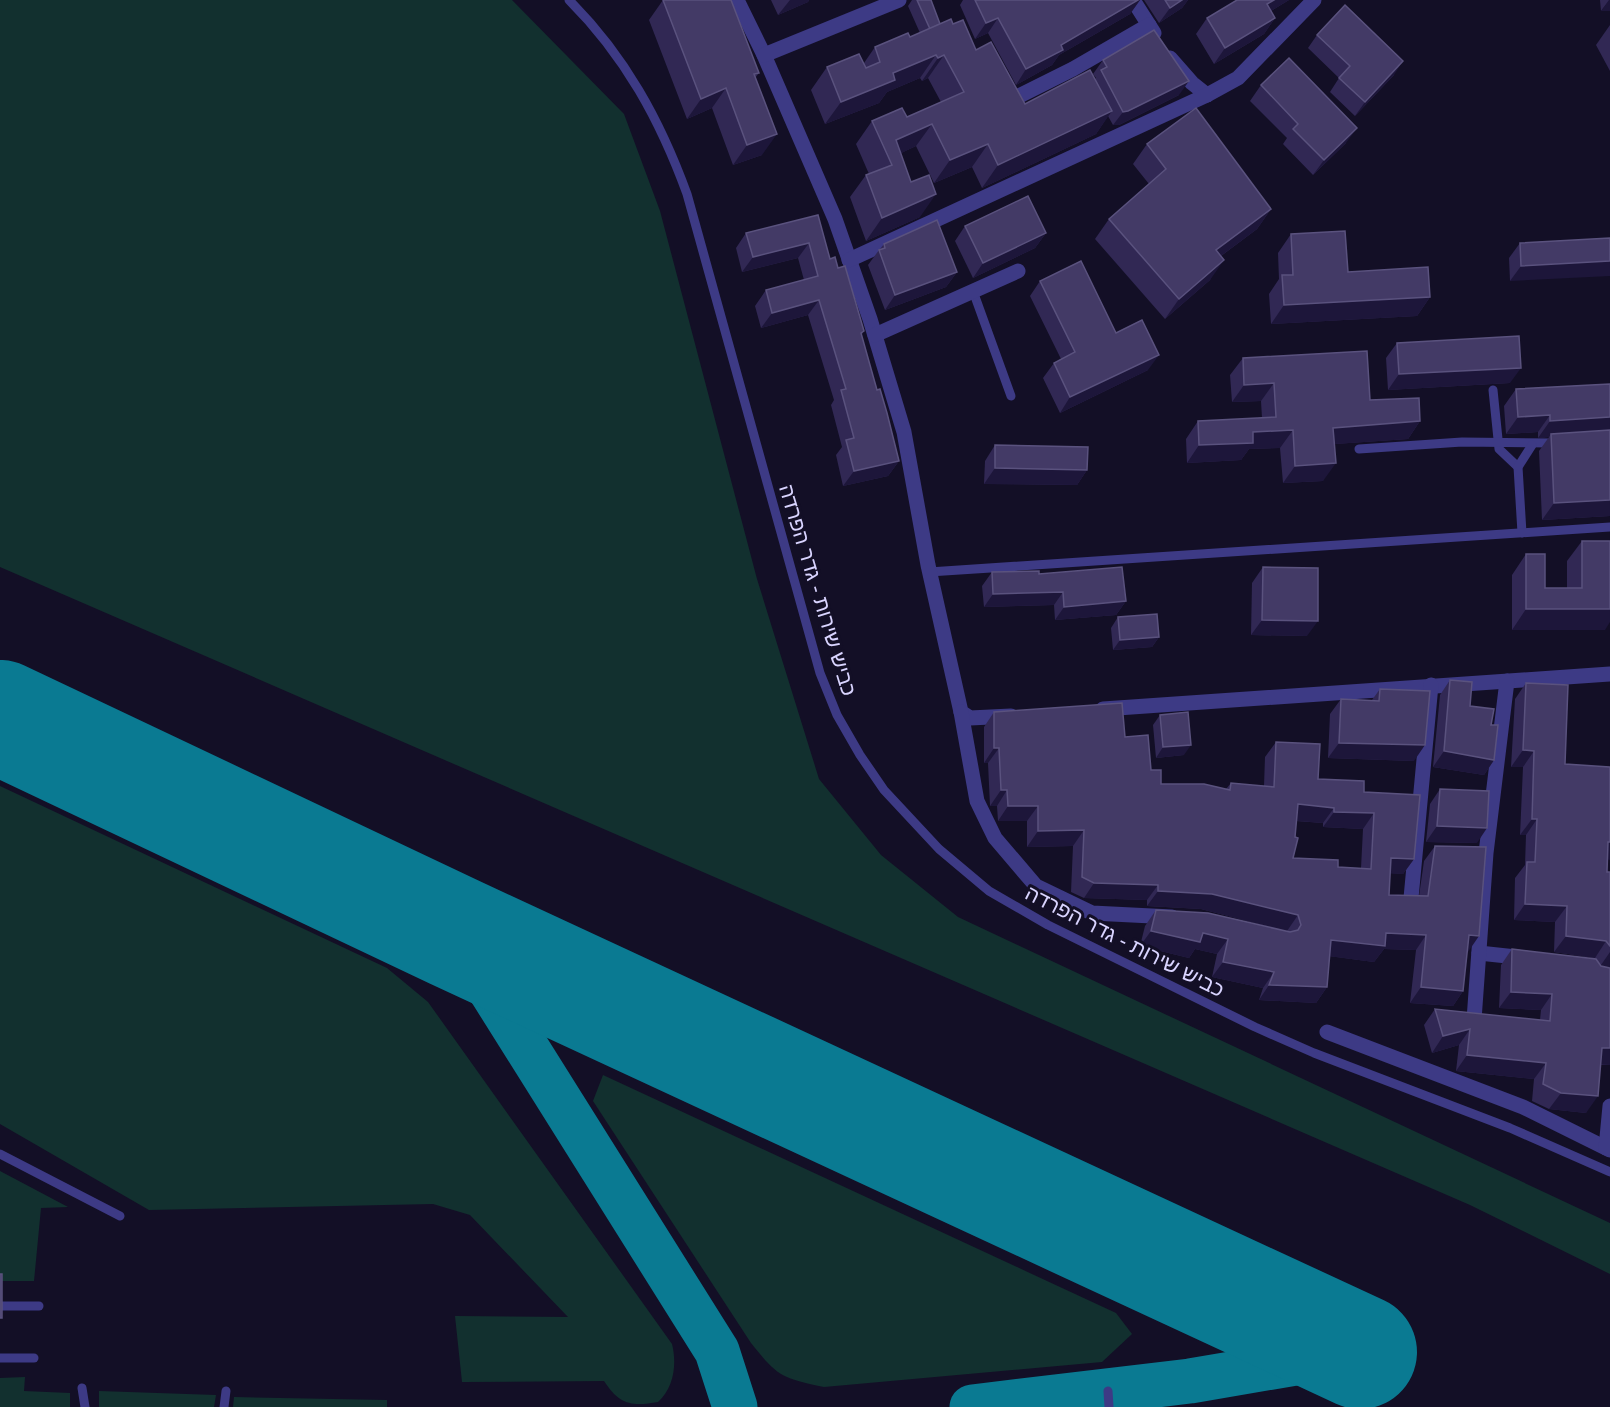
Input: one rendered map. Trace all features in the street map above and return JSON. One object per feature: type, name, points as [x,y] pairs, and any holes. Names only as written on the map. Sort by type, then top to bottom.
[{"type":"street","points":[[737,0],[764,55],[835,219],[875,335],[904,432],[929,572],[961,712],[977,801],[995,838],[1036,886],[1092,913],[1189,918]]},
{"type":"street","points":[[764,55],[898,0]]},
{"type":"street","points":[[1133,0],[1171,60],[1207,95]]},
{"type":"street","points":[[849,260],[1107,135],[1207,95],[1238,78],[1314,0]]},
{"type":"street","points":[[1007,102],[1075,74],[1149,25]]},
{"type":"street","points":[[875,335],[1018,271]]},
{"type":"street","points":[[1092,710],[1610,674]]},
{"type":"street","points":[[1474,1020],[1479,953],[1480,853],[1507,681]]},
{"type":"street","points":[[1411,898],[1421,851],[1431,686]]},
{"type":"street","points":[[961,712],[970,718],[1022,715]]},
{"type":"street","points":[[1479,953],[1546,961]]},
{"type":"street","points":[[1327,1032],[1523,1107],[1608,1149],[1610,1106]]},
{"type":"lane","name":"כביש שירות - גדר הפרדה","points":[[569,0],[623,61],[668,143],[687,194],[820,673],[837,715],[860,755],[902,810],[939,849],[989,891],[1048,926],[1314,1053],[1510,1128],[1610,1172]]},
{"type":"lane","points":[[973,291],[1011,396]]},
{"type":"lane","points":[[1493,390],[1499,449],[1518,467]]},
{"type":"lane","points":[[1359,449],[1462,442],[1532,445],[1565,443]]},
{"type":"lane","points":[[1522,533],[1518,467],[1532,445]]},
{"type":"lane","points":[[929,572],[1610,527]]},
{"type":"lane","points":[[0,1154],[120,1216]]},
{"type":"lane","points":[[0,1306],[39,1306]]},
{"type":"lane","points":[[0,1358],[34,1358]]},
{"type":"lane","points":[[82,1388],[85,1407]]},
{"type":"lane","points":[[224,1407],[226,1391]]},
{"type":"lane","points":[[1108,1391],[1109,1407]]},
{"type":"green space","points":[[0,0],[512,0],[624,114],[660,211],[757,579],[819,779],[881,855],[958,917],[1610,1223],[1610,1274],[1470,1205],[0,567]]},
{"type":"green space","points":[[0,786],[387,968],[428,1002],[672,1344],[673,1375],[668,1390],[658,1402],[633,1404],[626,1402],[615,1395],[604,1381],[462,1382],[455,1316],[568,1317],[470,1215],[433,1204],[149,1210],[0,1124]]},
{"type":"green space","points":[[603,1075],[1116,1313],[1132,1334],[1102,1362],[824,1387],[790,1378],[768,1363],[751,1343],[593,1101]]},
{"type":"green space","points":[[0,1171],[68,1207],[41,1208],[34,1281],[0,1281]]},
{"type":"green space","points":[[25,1377],[24,1391],[70,1393],[70,1407],[0,1407],[0,1378]]},
{"type":"green space","points":[[99,1391],[216,1395],[214,1407],[99,1407]]},
{"type":"green space","points":[[234,1397],[387,1400],[387,1407],[233,1407]]},
{"type":"building","points":[[663,0],[731,0],[759,73],[754,74],[777,134],[747,145],[726,88],[701,99]]},
{"type":"building","points":[[917,0],[931,0],[940,24],[930,29]]},
{"type":"building","points":[[975,0],[1138,0],[1061,45],[1063,50],[1026,69],[998,18],[986,23]]},
{"type":"building","points":[[1165,0],[1182,0],[1170,8]]},
{"type":"building","points":[[1237,0],[1274,0],[1267,4],[1275,18],[1225,48],[1207,18]]},
{"type":"building","points":[[1345,5],[1403,61],[1365,102],[1339,78],[1350,66],[1317,35]]},
{"type":"building","points":[[951,19],[953,24],[963,20],[976,50],[991,42],[1025,104],[1090,70],[1112,111],[998,165],[988,144],[950,160],[932,124],[896,140],[911,182],[929,175],[936,194],[882,218],[866,175],[892,165],[872,121],[902,108],[907,117],[964,92],[944,55],[938,58],[936,55],[893,73],[895,80],[841,102],[827,67],[859,54],[866,68],[880,62],[875,47],[908,33],[910,37]]},
{"type":"building","points":[[1154,30],[1189,81],[1123,112],[1101,70],[1107,67],[1103,60]]},
{"type":"building","points":[[1289,58],[1357,128],[1324,160],[1293,129],[1298,124],[1261,85]]},
{"type":"building","points":[[1196,108],[1271,209],[1216,250],[1224,260],[1179,299],[1109,219],[1166,169],[1147,144]]},
{"type":"building","points":[[1028,196],[1046,233],[983,263],[965,226]]},
{"type":"building","points":[[818,215],[830,259],[835,257],[838,268],[845,266],[864,331],[861,333],[877,390],[880,389],[899,461],[854,471],[846,440],[854,438],[841,390],[846,389],[819,300],[772,313],[766,290],[818,276],[809,243],[753,257],[746,233]]},
{"type":"building","points":[[937,220],[957,272],[895,295],[879,250],[885,248],[884,244]]},
{"type":"building","points":[[1345,231],[1348,272],[1428,267],[1430,297],[1284,305],[1282,275],[1293,275],[1291,234]]},
{"type":"building","points":[[1610,238],[1610,261],[1521,266],[1520,243]]},
{"type":"building","points":[[1081,261],[1116,333],[1142,320],[1159,355],[1070,397],[1054,363],[1075,352],[1040,281]]},
{"type":"building","points":[[1519,336],[1521,368],[1399,374],[1397,343]]},
{"type":"building","points":[[1367,351],[1370,400],[1419,398],[1420,421],[1333,428],[1336,463],[1295,466],[1293,430],[1253,432],[1253,443],[1199,445],[1198,421],[1276,417],[1274,383],[1244,385],[1243,358]]},
{"type":"building","points":[[1610,384],[1610,417],[1550,421],[1550,415],[1518,417],[1516,389]]},
{"type":"building","points":[[1610,430],[1610,500],[1554,503],[1551,434]]},
{"type":"building","points":[[995,445],[1088,447],[1087,470],[995,468]]},
{"type":"building","points":[[1582,541],[1610,541],[1610,609],[1526,609],[1526,554],[1545,554],[1545,588],[1582,588]]},
{"type":"building","points":[[1122,567],[1126,601],[1064,607],[1063,592],[993,594],[992,572],[1039,571],[1039,574]]},
{"type":"building","points":[[1263,567],[1318,568],[1318,621],[1262,620]]},
{"type":"building","points":[[1157,614],[1159,637],[1120,640],[1118,617]]},
{"type":"building","points":[[1450,680],[1472,682],[1470,706],[1494,709],[1491,725],[1498,725],[1494,760],[1444,751]]},
{"type":"building","points":[[1526,683],[1568,685],[1565,764],[1610,767],[1610,842],[1608,842],[1607,872],[1610,872],[1610,946],[1606,941],[1566,936],[1567,906],[1525,904],[1527,862],[1535,862],[1537,819],[1532,819],[1534,751],[1523,750]]},
{"type":"building","points":[[1380,689],[1430,691],[1425,745],[1339,743],[1341,699],[1379,701]]},
{"type":"building","points":[[1122,703],[1125,737],[1148,735],[1151,770],[1161,770],[1161,784],[1204,784],[1230,790],[1231,783],[1274,787],[1276,742],[1320,744],[1318,779],[1364,781],[1364,792],[1420,795],[1414,859],[1391,858],[1389,895],[1428,896],[1435,846],[1486,847],[1479,936],[1469,935],[1463,991],[1421,987],[1426,935],[1386,933],[1385,946],[1331,940],[1327,987],[1269,985],[1274,972],[1223,962],[1228,939],[1203,933],[1200,942],[1151,931],[1156,910],[1208,913],[1290,932],[1298,930],[1301,925],[1298,915],[1212,894],[1158,891],[1158,885],[1094,883],[1082,877],[1084,830],[1038,831],[1038,806],[1008,806],[1007,790],[1001,790],[999,748],[994,748],[994,712]],"holes":[[[1298,804],[1334,808],[1334,812],[1374,813],[1371,869],[1338,867],[1338,860],[1293,858],[1298,838],[1295,837]]]},
{"type":"building","points":[[1188,712],[1191,745],[1163,747],[1160,715]]},
{"type":"building","points":[[1440,789],[1489,791],[1487,828],[1437,826]]},
{"type":"building","points":[[1512,949],[1596,959],[1601,966],[1610,968],[1610,1048],[1602,1048],[1598,1096],[1561,1093],[1543,1084],[1546,1063],[1467,1055],[1470,1029],[1443,1036],[1435,1009],[1550,1021],[1552,994],[1511,992]]},
{"type":"building","points":[[0,1274],[2,1274],[2,1318],[0,1318]]},
{"type":"taxiway","points":[[454,932],[717,1351],[735,1407]]},
{"type":"taxiway","points":[[972,1407],[1190,1381],[1360,1352]]},
{"type":"runway","points":[[0,717],[454,932],[1360,1352]]}]
